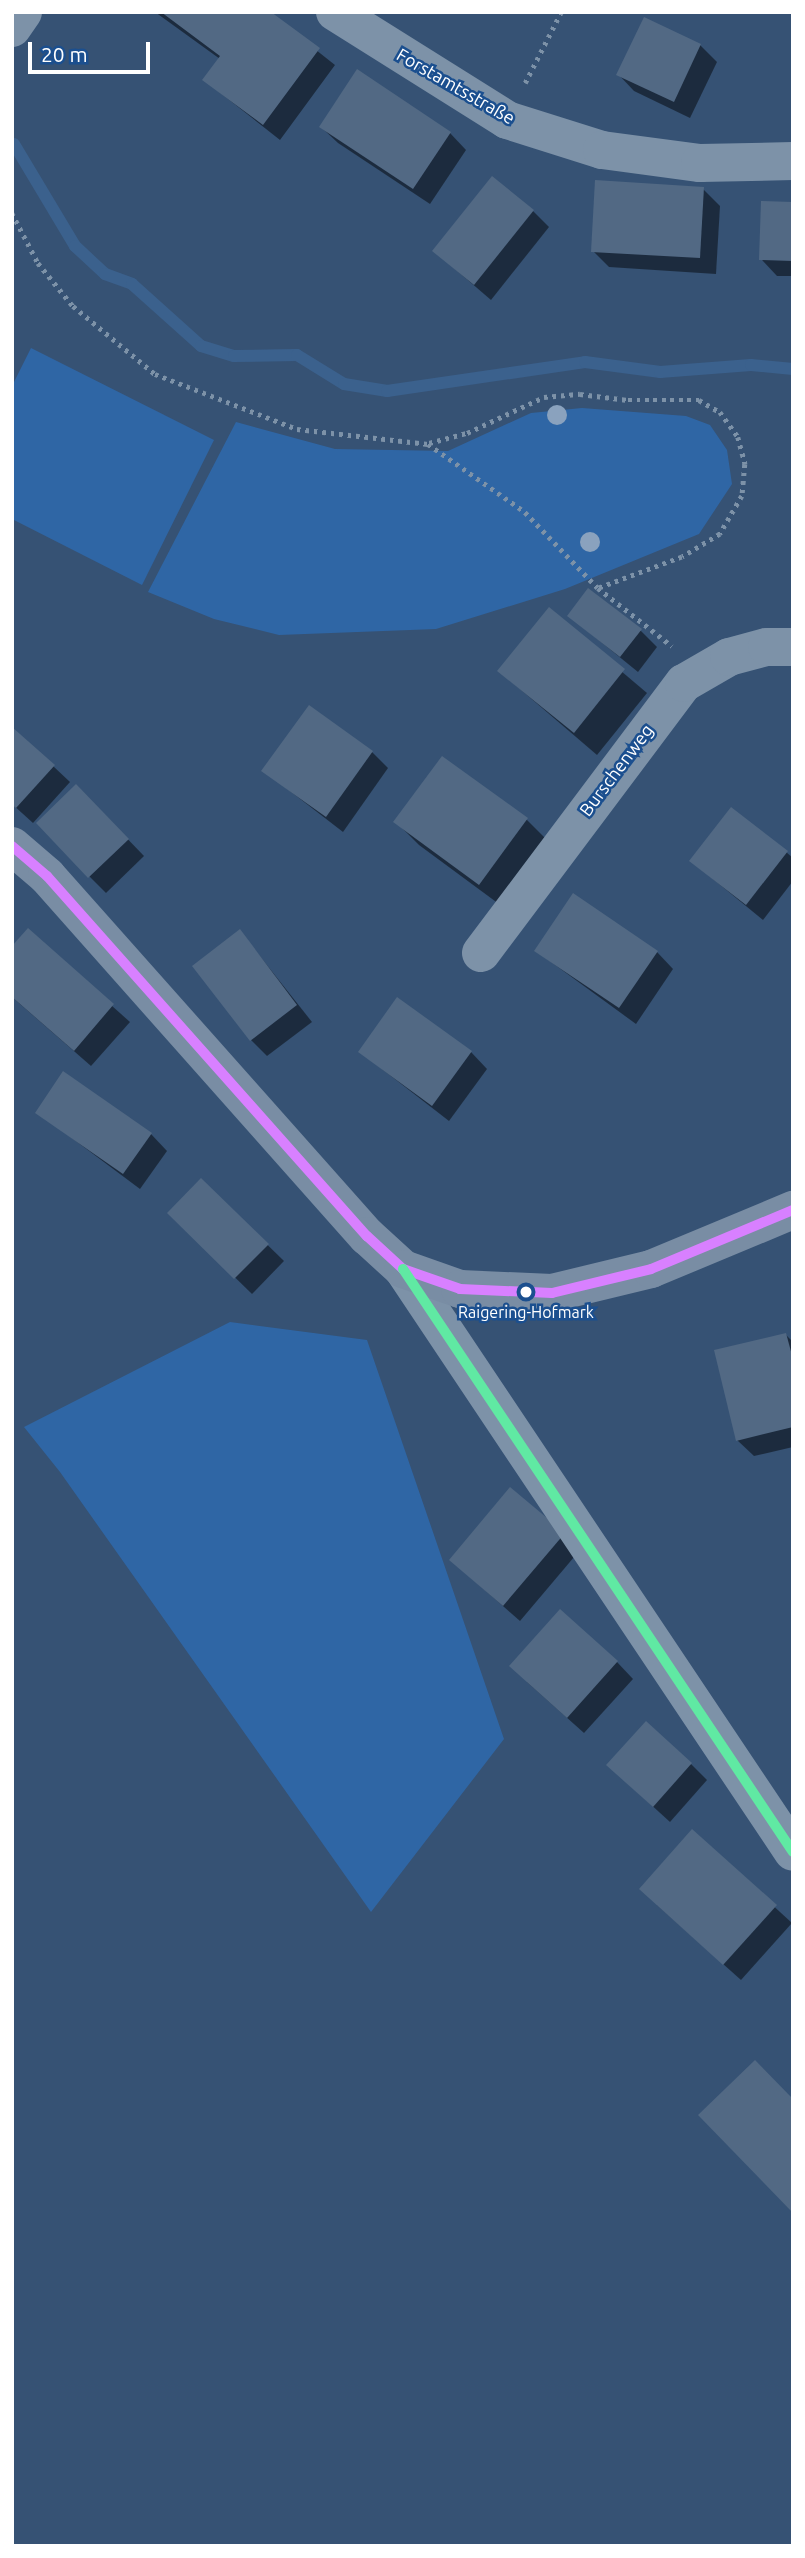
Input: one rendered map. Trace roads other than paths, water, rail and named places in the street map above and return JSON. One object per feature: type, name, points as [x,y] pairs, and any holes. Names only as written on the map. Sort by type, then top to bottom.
[{"type":"street","points":[[12,28],[23,12]]},
{"type":"street","name":"Forstamtsstraße","points":[[335,12],[507,120],[614,152],[700,163],[793,161]]},
{"type":"street","name":"Burschenweg","points":[[481,953],[670,698],[703,670],[742,654],[793,647]]},
{"type":"street","points":[[12,846],[47,876],[367,1236],[403,1269],[793,1852]]},
{"type":"street","points":[[403,1269],[460,1289],[552,1293],[651,1269],[793,1210]]},
{"type":"waterway","points":[[14,144],[75,246],[105,274],[132,284],[201,346],[234,356],[297,355],[344,384],[387,391],[585,362],[660,372],[751,365],[793,369]]},
{"type":"place","name":"Raigering-Hofmark","points":[[526,1292]]}]
